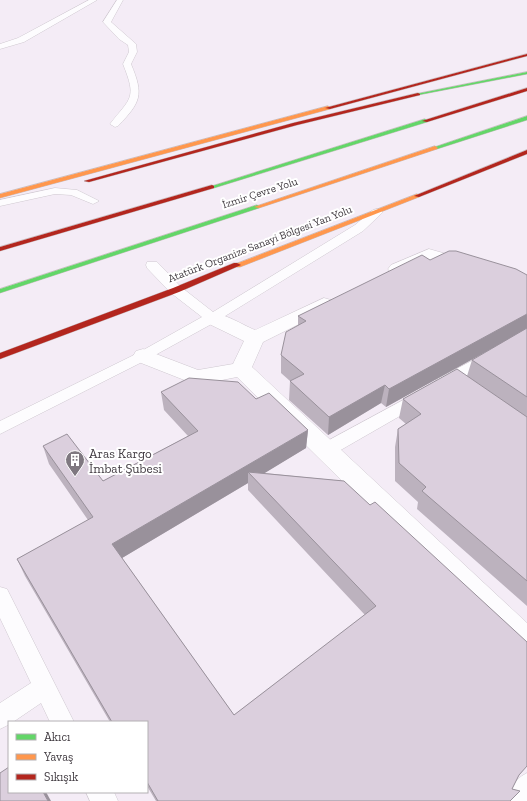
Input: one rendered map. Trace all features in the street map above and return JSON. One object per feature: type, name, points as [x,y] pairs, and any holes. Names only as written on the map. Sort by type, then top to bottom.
[{"type":"main road","points":[[0,196],[527,55]]},
{"type":"main road","points":[[87,181],[294,124],[408,96],[527,73]]},
{"type":"main road","name":"İzmir Çevre Yolu","points":[[0,250],[205,189],[527,89]]},
{"type":"main road","name":"İzmir Çevre Yolu","points":[[0,291],[527,118]]},
{"type":"main road","name":"Atatürk Organize Sanayi Bölgesi Yan Yolu","points":[[0,356],[176,290],[251,259],[377,212],[527,152]]},
{"type":"street","points":[[380,277],[428,254],[482,271]]},
{"type":"street","points":[[241,368],[255,338],[338,297]]},
{"type":"street","points":[[212,318],[255,338]]},
{"type":"street","points":[[143,356],[197,378],[241,368]]},
{"type":"street","points":[[241,368],[527,643]]},
{"type":"lane","points":[[0,47],[21,40],[94,0]]},
{"type":"lane","points":[[115,124],[132,106],[137,90],[127,64],[133,52],[132,44],[122,37],[107,22],[120,0]]},
{"type":"lane","points":[[0,203],[56,190],[73,192],[93,201]]},
{"type":"lane","points":[[0,428],[143,356],[212,318],[359,228],[377,212]]},
{"type":"lane","points":[[152,265],[176,290],[212,318]]},
{"type":"lane","points":[[326,450],[459,382],[500,350]]},
{"type":"lane","points":[[0,596],[62,721]]},
{"type":"lane","points":[[0,717],[45,687]]},
{"type":"lane","points":[[516,801],[527,786]]},
{"type":"building","points":[[449,251],[456,251],[516,269],[527,275],[527,314],[389,389],[385,385],[329,417],[290,381],[304,374],[281,355],[286,332],[306,321],[298,316],[422,255],[430,260]]},
{"type":"building","points":[[527,328],[527,397],[472,360]]},
{"type":"building","points":[[457,369],[527,417],[527,581],[422,491],[426,487],[399,463],[398,429],[421,414],[403,399]]},
{"type":"building","points":[[189,378],[238,382],[256,399],[269,393],[308,430],[112,544],[234,715],[376,606],[248,472],[344,481],[370,505],[375,502],[527,642],[527,766],[519,775],[512,789],[520,791],[510,801],[158,801],[148,784],[148,721],[111,721],[17,559],[93,517],[43,446],[67,434],[103,481],[198,431],[161,392]]},
{"type":"building","points":[[8,768],[8,793],[44,793],[48,801],[0,801],[0,773]]},
{"type":"traffic: fast","points":[[418,94],[527,73]]},
{"type":"traffic: fast","points":[[435,148],[527,118]]},
{"type":"traffic: fast","points":[[212,187],[425,121]]},
{"type":"traffic: fast","points":[[0,291],[257,207]]},
{"type":"traffic: slow","points":[[0,196],[328,108]]},
{"type":"traffic: slow","points":[[257,207],[435,148]]},
{"type":"traffic: slow","points":[[237,265],[417,196]]},
{"type":"traffic: jam","points":[[328,108],[527,55]]},
{"type":"traffic: jam","points":[[425,121],[527,89]]},
{"type":"traffic: jam","points":[[87,181],[295,124],[418,94]]},
{"type":"traffic: jam","points":[[417,196],[527,152]]},
{"type":"traffic: jam","points":[[0,249],[212,187]]},
{"type":"traffic: jam","points":[[0,356],[176,290],[237,265]]},
{"type":"place","name":"Aras Kargo İmbat Şubesi","points":[[75,477]]}]
